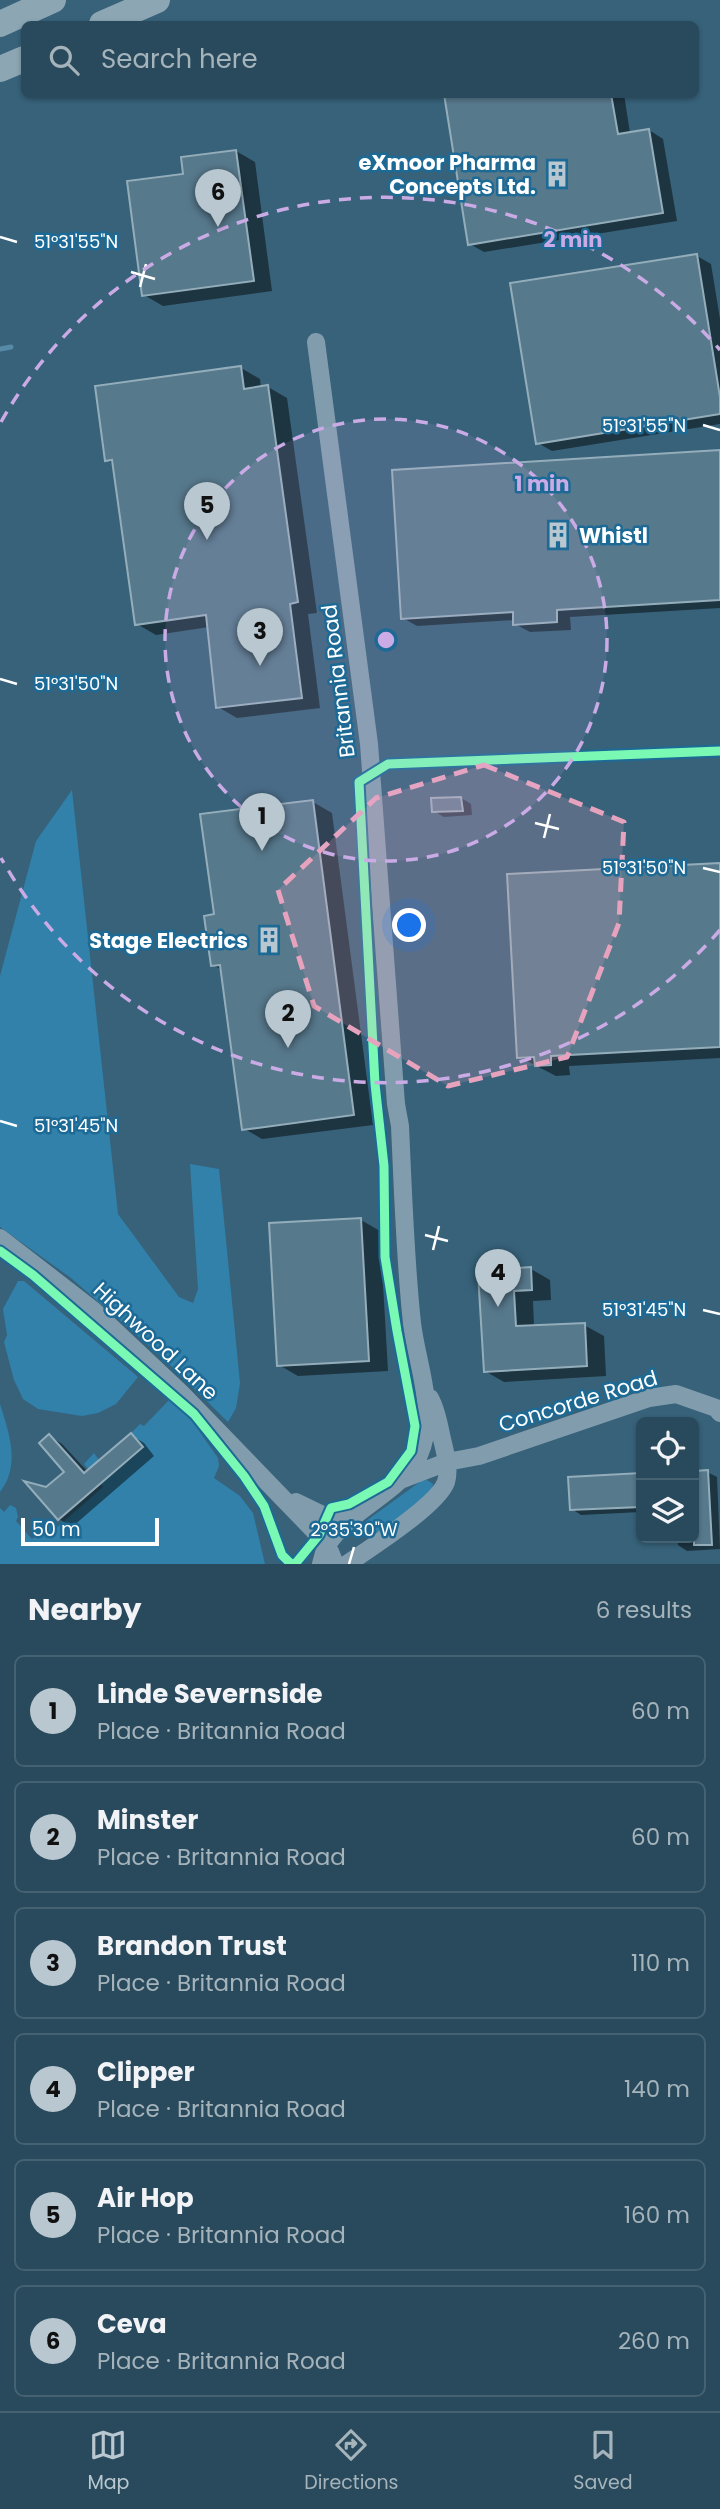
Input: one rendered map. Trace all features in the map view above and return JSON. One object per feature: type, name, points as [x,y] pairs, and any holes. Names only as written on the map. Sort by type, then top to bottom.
[{"type":"highway","points":[[0,24],[53,0]]},
{"type":"highway","points":[[109,21],[157,0]]},
{"type":"highway","points":[[0,69],[21,60]]},
{"type":"street","name":"Britannia Road","points":[[316,342],[369,744],[396,1104],[400,1126],[412,1325],[426,1392],[424,1433],[419,1455],[400,1480],[356,1515],[327,1544]]},
{"type":"street","name":"Highwood Lane","points":[[0,1238],[93,1310],[181,1393],[274,1486],[327,1544],[335,1564]]},
{"type":"street","name":"Britannia Road","points":[[347,1564],[435,1498],[446,1482],[447,1462],[435,1407],[426,1392]]},
{"type":"street","name":"Concorde Road","points":[[447,1462],[480,1456],[649,1398],[676,1394],[716,1408],[720,1413]]},
{"type":"street","name":"Britannia Road","points":[[400,1480],[447,1462]]},
{"type":"street","name":"Highwood Lane","points":[[274,1486],[315,1513],[327,1517],[356,1515]]},
{"type":"street","points":[[321,1564],[327,1544]]},
{"type":"highlighted area","points":[[484,765],[624,822],[619,923],[567,1057],[448,1086],[314,1006],[278,890],[376,798]]},
{"type":"shaded area","points":[[72,790],[118,1214],[179,1297],[193,1303],[198,1289],[190,1164],[219,1169],[240,1383],[236,1408],[228,1422],[162,1357],[71,1278],[0,1227],[0,976],[36,841]]},
{"type":"shaded area","points":[[18,1281],[24,1281],[138,1377],[116,1404],[98,1413],[82,1416],[38,1409],[23,1399],[14,1380],[4,1342],[7,1335],[3,1309]]},
{"type":"shaded area","points":[[169,1400],[190,1418],[218,1458],[219,1466],[214,1478],[240,1496],[253,1513],[265,1564],[0,1564],[0,1508],[4,1512],[10,1505],[16,1508],[16,1521],[32,1539],[49,1524],[54,1530],[103,1487],[84,1464],[94,1453],[99,1460],[142,1448],[131,1433],[140,1424],[144,1426]]},
{"type":"shaded area","points":[[0,1404],[12,1460],[6,1482],[0,1492]]},
{"type":"shaded area","points":[[427,1480],[433,1484],[432,1491],[379,1535],[366,1521],[421,1481]]},
{"type":"building","name":"eXmoor Pharma Concepts Ltd.","points":[[445,98],[612,98],[618,134],[649,129],[663,213],[468,245]]},
{"type":"building","points":[[236,150],[254,281],[142,296],[127,181],[183,174],[181,157]]},
{"type":"building","points":[[697,254],[720,397],[720,414],[536,444],[510,283]]},
{"type":"building","points":[[241,366],[244,389],[268,385],[298,602],[290,604],[302,698],[216,708],[206,615],[135,625],[112,460],[105,461],[95,386]]},
{"type":"building","name":"Whistl","points":[[720,450],[720,600],[557,610],[557,622],[513,625],[513,612],[401,619],[392,470]]},
{"type":"building","points":[[461,797],[463,811],[432,812],[431,798]]},
{"type":"building","points":[[313,800],[354,1115],[242,1130],[220,965],[211,966],[204,916],[214,914],[200,814]]},
{"type":"building","points":[[720,863],[720,1047],[551,1056],[551,1065],[535,1066],[534,1057],[517,1058],[507,874]]},
{"type":"building","points":[[361,1218],[369,1361],[277,1366],[269,1223]]},
{"type":"building","points":[[531,1267],[532,1290],[514,1291],[516,1326],[585,1323],[587,1366],[484,1372],[478,1273],[517,1271],[517,1268]]},
{"type":"building","points":[[131,1433],[143,1447],[58,1520],[24,1481],[46,1487],[64,1472],[39,1443],[49,1434],[84,1473]]},
{"type":"building","points":[[708,1470],[712,1545],[694,1545],[699,1543],[699,1471]]},
{"type":"building","points":[[636,1473],[636,1507],[570,1510],[568,1477]]},
{"type":"waterway","points":[[0,349],[11,347]]},
{"type":"cycle path","points":[[295,1564],[319,1535],[331,1508],[349,1504],[388,1482],[411,1451],[415,1426],[385,1257],[384,1166],[375,1084],[359,782],[388,764],[720,751]]},
{"type":"cycle path","points":[[0,1251],[33,1275],[194,1414],[244,1476],[264,1506],[282,1555],[291,1564]]},
{"type":"place","name":"eXmoor Pharma Concepts Ltd.","points":[[557,174]]},
{"type":"place","name":"Ceva","points":[[218,227]]},
{"type":"place","name":"Whistl","points":[[558,535]]},
{"type":"place","name":"Air Hop","points":[[207,540]]},
{"type":"place","name":"Brandon Trust","points":[[260,666]]},
{"type":"place","name":"Linde Severnside","points":[[262,851]]},
{"type":"place","name":"Stage Electrics","points":[[269,940]]},
{"type":"place","name":"Minster","points":[[288,1048]]},
{"type":"place","name":"Clipper","points":[[498,1307]]}]
